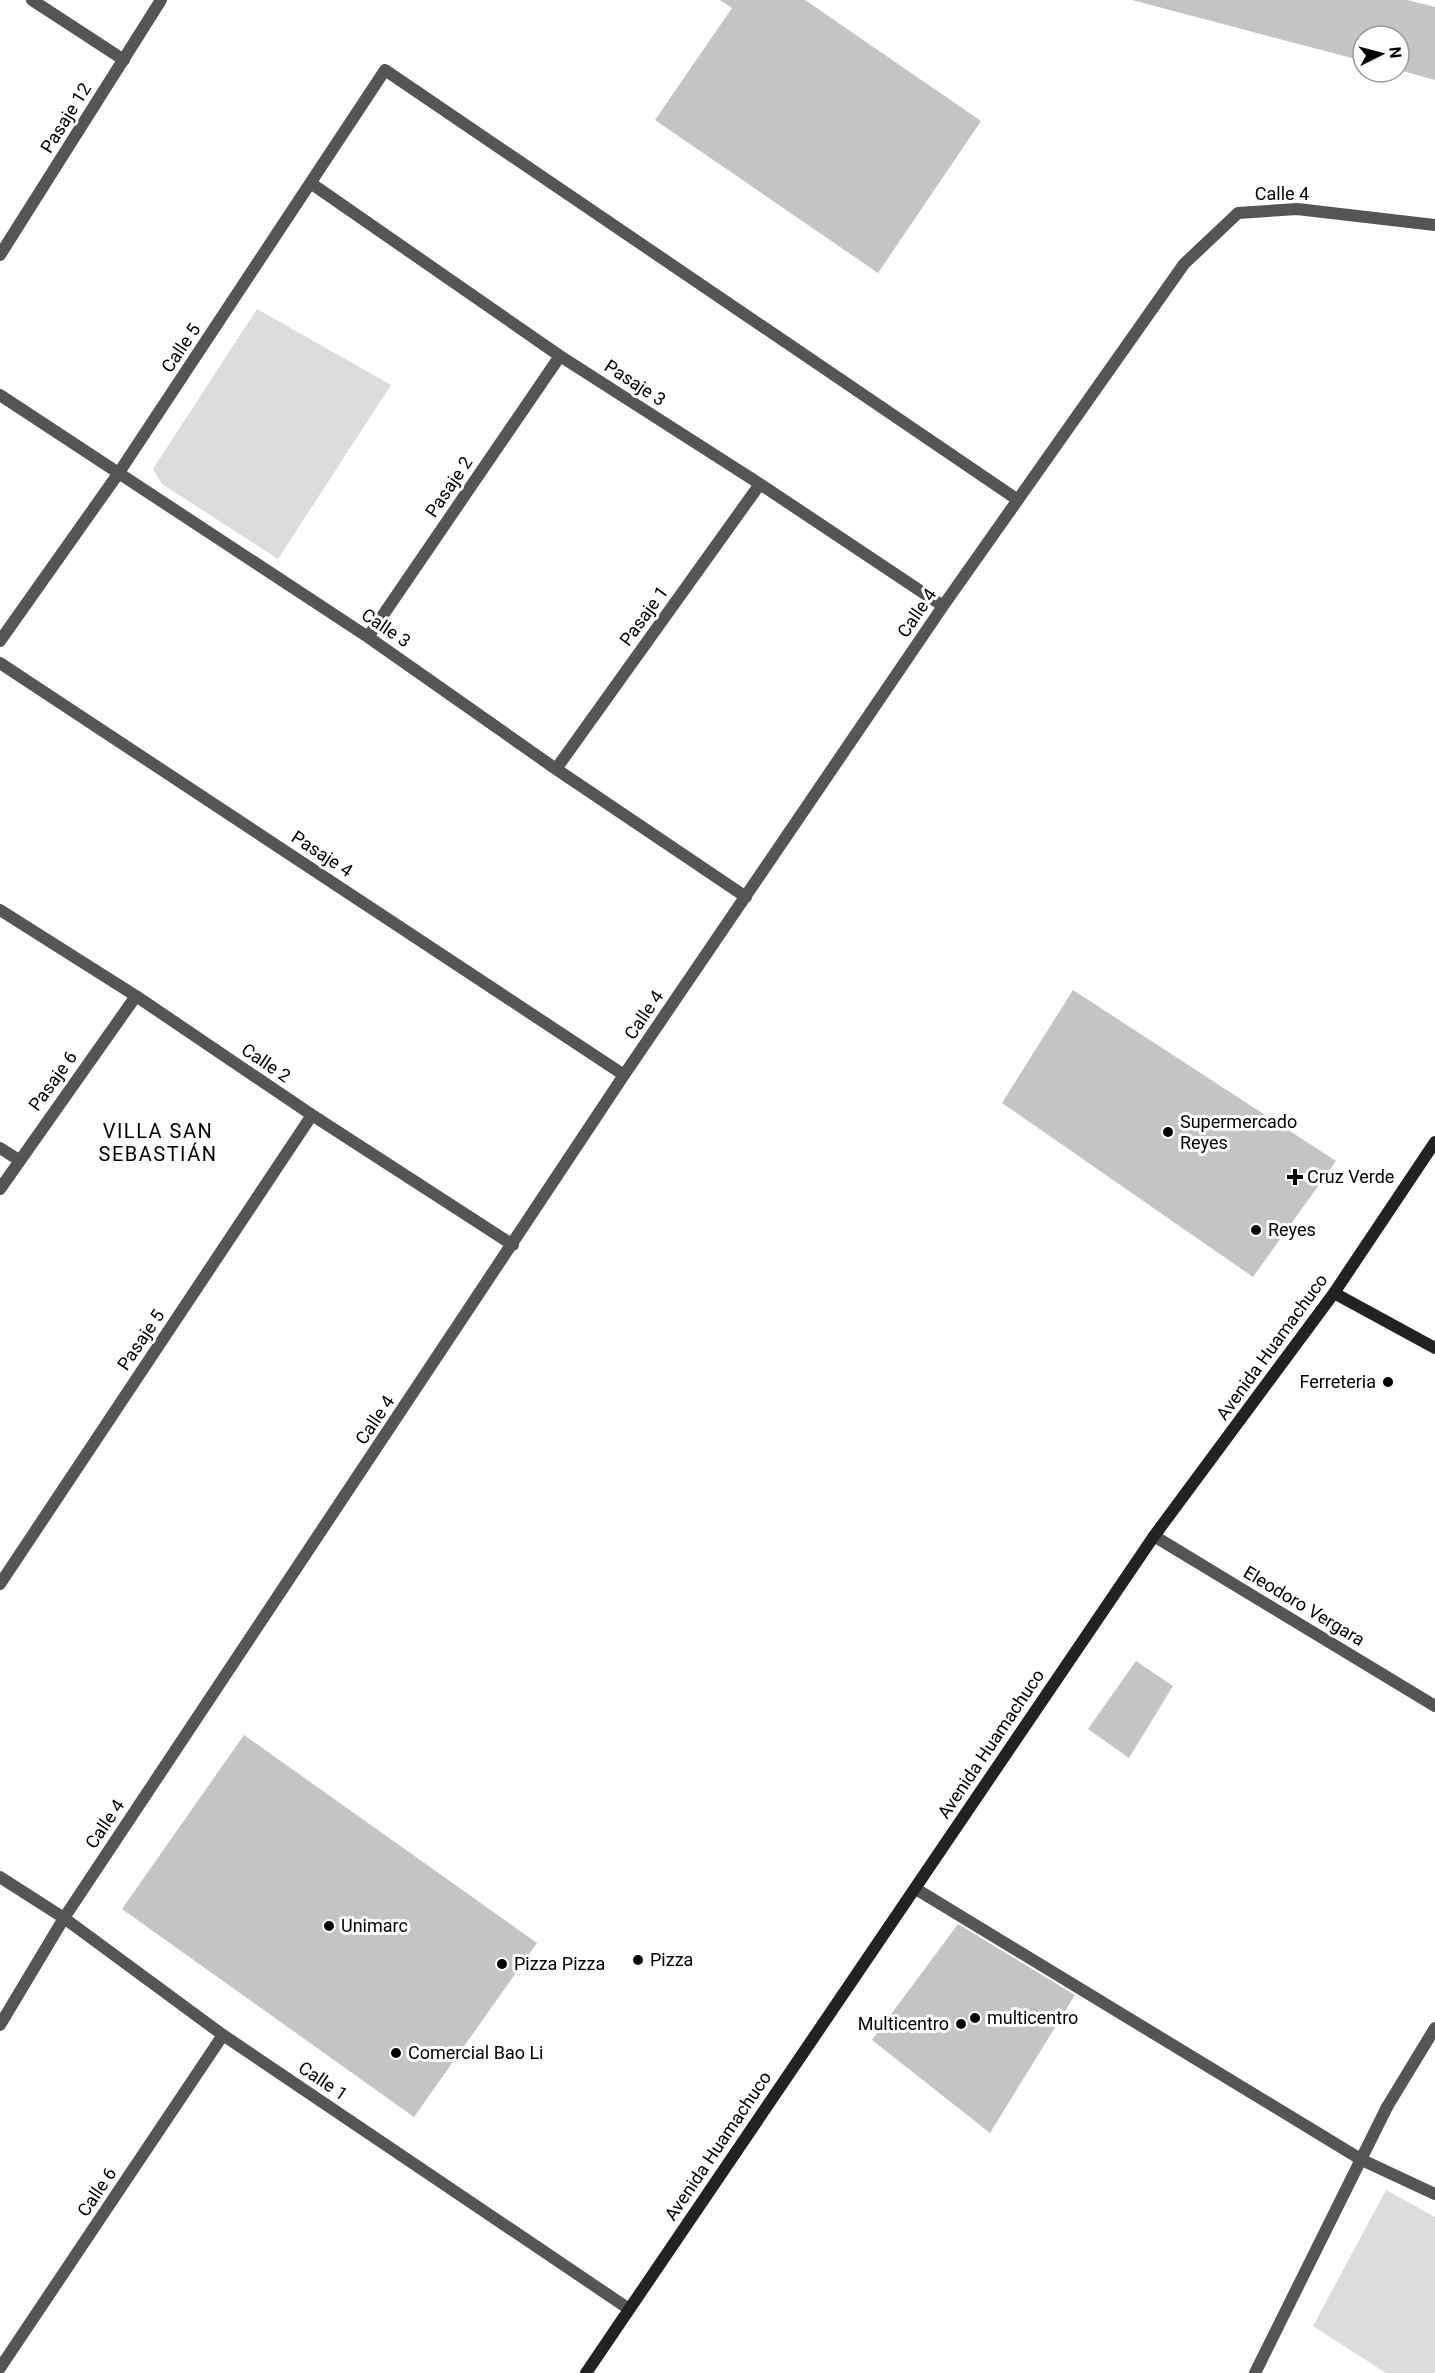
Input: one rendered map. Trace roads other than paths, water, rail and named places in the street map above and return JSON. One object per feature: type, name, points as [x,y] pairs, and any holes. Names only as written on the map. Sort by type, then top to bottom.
[{"type":"main road","name":"Avenida Huamachuco","points":[[586,2373],[1154,1536],[1334,1293],[1435,1142]]},
{"type":"main road","points":[[1334,1293],[1435,1348]]},
{"type":"street","points":[[32,0],[124,60]]},
{"type":"street","name":"Pasaje 12","points":[[0,255],[162,0]]},
{"type":"street","name":"Calle 5","points":[[0,641],[118,474],[312,184],[385,70],[1018,500]]},
{"type":"street","name":"Pasaje 3","points":[[312,184],[560,356],[760,484],[943,606]]},
{"type":"street","name":"Calle 4","points":[[0,2025],[64,1918],[624,1075],[943,606],[1184,264],[1238,213],[1297,209],[1435,225]]},
{"type":"street","name":"Pasaje 2","points":[[368,637],[560,356]]},
{"type":"street","name":"Calle 3","points":[[0,395],[368,637],[556,769],[746,897]]},
{"type":"street","name":"Pasaje 1","points":[[556,769],[760,484]]},
{"type":"street","name":"Pasaje 4","points":[[0,663],[624,1075]]},
{"type":"street","name":"Calle 2","points":[[0,910],[136,996],[312,1115],[513,1245]]},
{"type":"street","name":"Pasaje 6","points":[[0,1189],[136,996]]},
{"type":"street","name":"Pasaje 5","points":[[0,1584],[312,1115]]},
{"type":"street","points":[[0,1148],[19,1160]]},
{"type":"street","name":"Eleodoro Vergara","points":[[1154,1536],[1435,1706]]},
{"type":"street","name":"Calle 1","points":[[0,1877],[64,1918],[223,2036],[629,2309]]},
{"type":"street","points":[[916,1889],[1362,2160],[1435,2194]]},
{"type":"street","points":[[1255,2373],[1388,2107],[1435,2028]]},
{"type":"street","name":"Calle 6","points":[[0,2368],[223,2036]]},
{"type":"place","name":"Supermercado Reyes","points":[[1168,1132]]},
{"type":"place","name":"Cruz Verde","points":[[1295,1177]]},
{"type":"place","name":"Reyes","points":[[1256,1230]]},
{"type":"place","name":"Ferreteria","points":[[1388,1382]]},
{"type":"place","name":"Unimarc","points":[[329,1926]]},
{"type":"place","name":"Pizza","points":[[638,1960]]},
{"type":"place","name":"Pizza Pizza","points":[[502,1964]]},
{"type":"place","name":"multicentro","points":[[975,2018]]},
{"type":"place","name":"Multicentro","points":[[961,2024]]},
{"type":"place","name":"Comercial Bao Li","points":[[396,2053]]},
{"type":"district","name":"VILLA SAN SEBASTIÁN","points":[[158,1142]]}]
